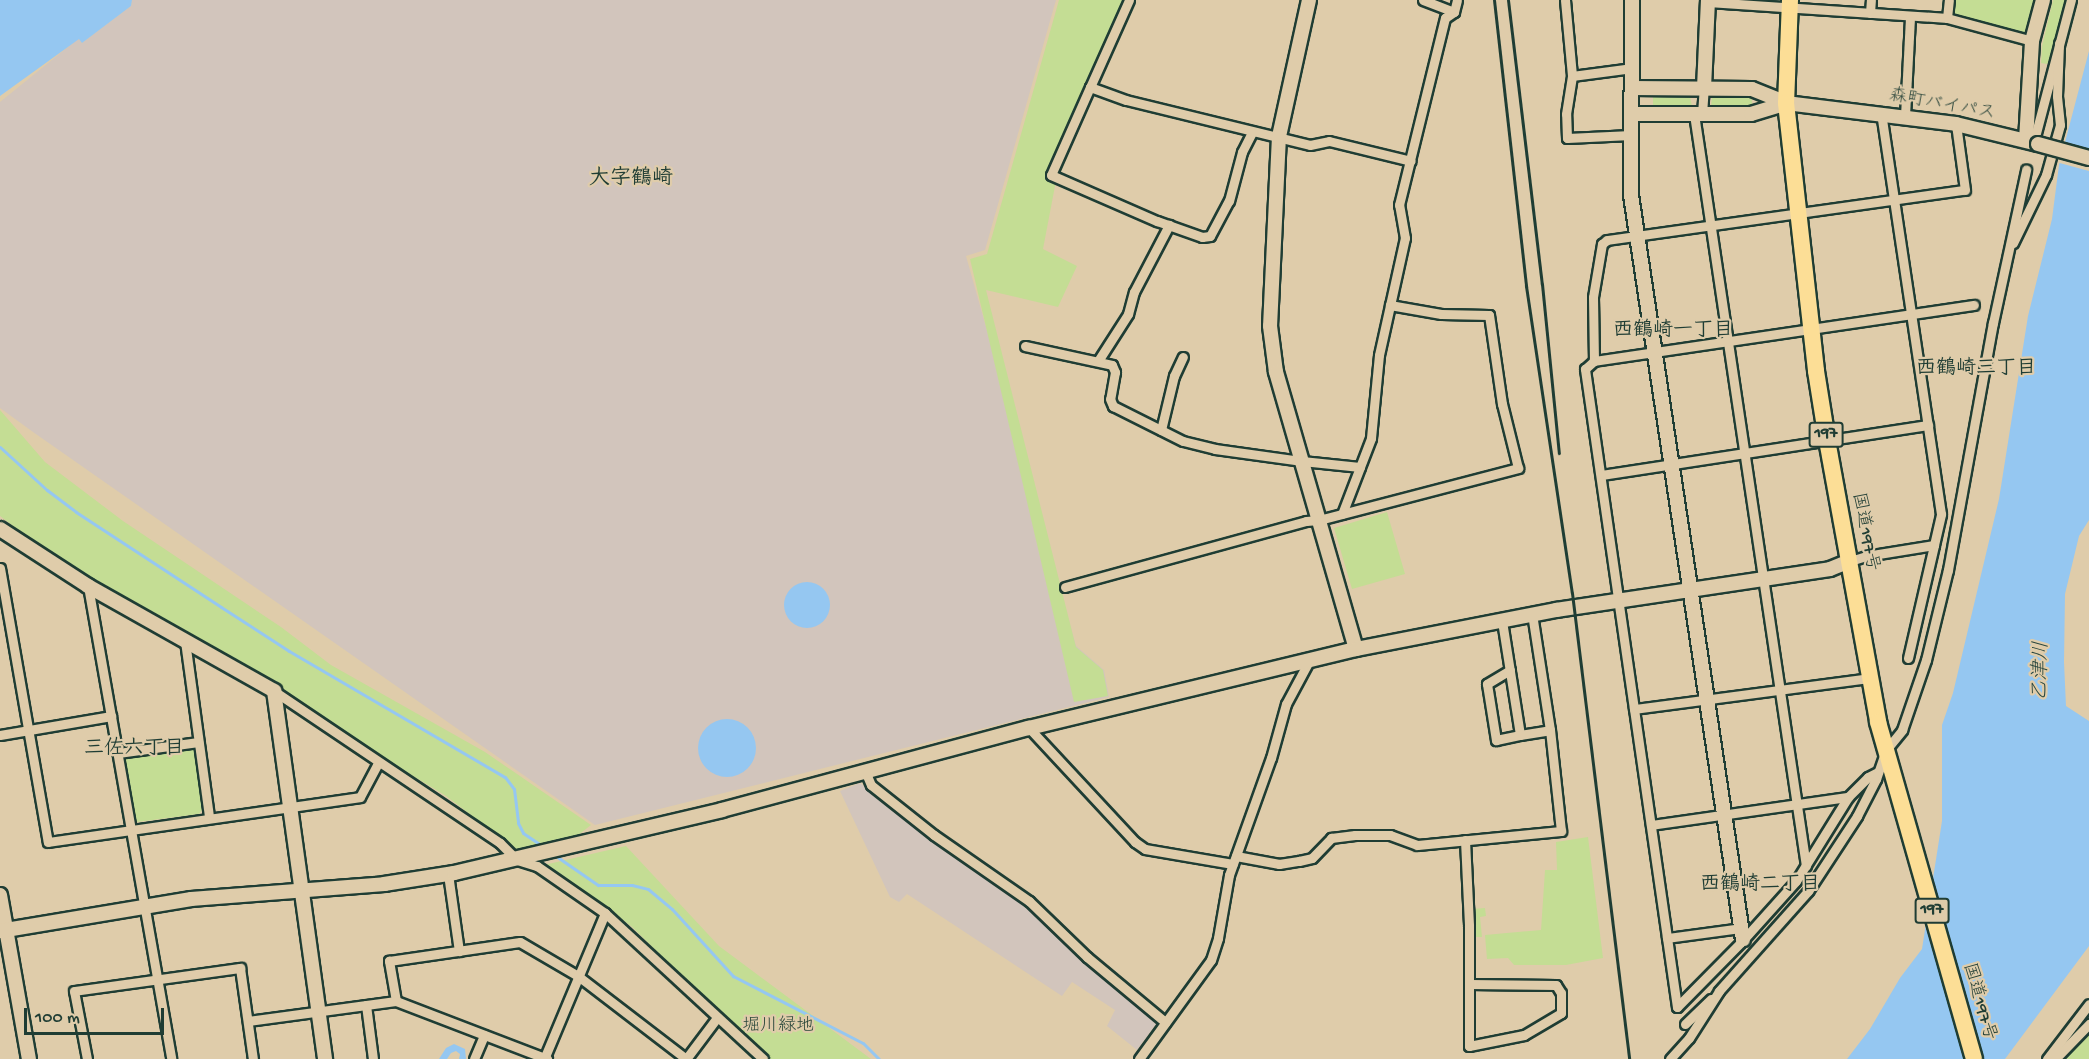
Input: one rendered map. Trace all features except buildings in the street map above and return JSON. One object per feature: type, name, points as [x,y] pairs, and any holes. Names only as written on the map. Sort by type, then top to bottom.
[{"type":"highway","name":"国道197号","points":[[1790,4],[1786,103],[1811,329],[1827,440],[1884,762],[1974,1059]]},
{"type":"street","points":[[1129,0],[1090,87],[1084,94],[1051,176],[1169,225],[1202,237],[1210,236],[1230,201],[1242,152],[1252,132]]},
{"type":"street","points":[[1310,0],[1279,136],[1270,326],[1276,372],[1356,649]]},
{"type":"street","points":[[1424,0],[1454,12]]},
{"type":"street","points":[[1342,514],[1371,438],[1379,355],[1405,238],[1400,205],[1445,18],[1454,12],[1457,0]]},
{"type":"street","points":[[1565,0],[1572,76],[1566,114],[1567,138],[1631,135]]},
{"type":"street","points":[[1632,0],[1631,195],[1742,934]]},
{"type":"street","points":[[1870,13],[1871,0]]},
{"type":"street","points":[[1947,18],[1949,0]]},
{"type":"street","points":[[2034,139],[2032,41],[2043,0]]},
{"type":"street","points":[[2034,139],[2071,0]]},
{"type":"street","points":[[1806,866],[1710,225],[1698,114],[1704,88],[1708,1],[1790,4],[1870,13],[1947,18],[2032,41]]},
{"type":"street","points":[[1905,116],[1910,15]]},
{"type":"street","points":[[2008,253],[2046,175],[2060,125],[2057,96],[2059,43]]},
{"type":"street","points":[[1572,76],[1632,68]]},
{"type":"street","points":[[1090,87],[1126,100],[1252,132],[1279,136],[1310,145],[1329,141],[1411,161]]},
{"type":"street","points":[[1632,88],[1752,89],[1786,103]]},
{"type":"street","points":[[1632,114],[1751,114],[1786,103]]},
{"type":"street","name":"森町バイパス","points":[[1786,103],[1956,124],[2034,139],[2089,158]]},
{"type":"street","points":[[1881,113],[1941,514],[1908,658]]},
{"type":"street","points":[[1594,361],[1593,297],[1602,244],[1607,240],[1965,190],[1956,124]]},
{"type":"street","points":[[1685,1024],[1719,991],[1808,891],[1857,816],[1902,730],[1912,704],[1948,570],[2026,170]]},
{"type":"street","points":[[1098,361],[1128,314],[1134,292],[1169,225]]},
{"type":"street","points":[[1065,587],[1306,520],[1319,520],[1518,468],[1502,404],[1489,315],[1441,314],[1390,305]]},
{"type":"street","points":[[1884,762],[1848,797],[1806,866],[1677,1006],[1585,369],[1594,361],[1974,305]]},
{"type":"street","points":[[1025,346],[1112,365],[1114,372],[1110,399],[1113,406],[1183,441],[1215,449],[1360,467]]},
{"type":"street","points":[[1161,430],[1174,376],[1183,357]]},
{"type":"street","points":[[1601,475],[1928,425]]},
{"type":"street","points":[[0,529],[88,586],[274,691],[500,843],[517,860],[537,866],[605,913],[716,1019],[763,1059]]},
{"type":"street","points":[[3,930],[191,899],[384,884],[448,874],[551,852],[828,783],[865,771],[1029,728],[1356,649],[1532,614],[1830,568],[1866,556],[1934,545]]},
{"type":"street","points":[[0,568],[48,842],[130,828],[360,796],[378,763]]},
{"type":"street","points":[[88,586],[171,1059]]},
{"type":"street","points":[[1029,728],[1135,842],[1145,849],[1279,864],[1312,858],[1331,838],[1355,835],[1390,836],[1416,845],[1561,831],[1550,730],[1532,614]]},
{"type":"street","points":[[1502,621],[1520,735]]},
{"type":"street","points":[[185,641],[208,817]]},
{"type":"street","points":[[1139,1059],[1211,960],[1218,938],[1234,860],[1271,758],[1286,705],[1309,661]]},
{"type":"street","points":[[1510,670],[1487,684],[1496,740],[1550,730]]},
{"type":"street","points":[[1635,710],[1870,678]]},
{"type":"street","points":[[274,691],[325,1059]]},
{"type":"street","points":[[0,735],[111,716]]},
{"type":"street","points":[[118,753],[198,741]]},
{"type":"street","points":[[865,771],[871,785],[934,835],[1029,901],[1087,957],[1165,1022]]},
{"type":"street","points":[[1651,825],[1848,797]]},
{"type":"street","points":[[1465,840],[1469,1046],[1524,1035],[1561,1013],[1561,993],[1556,985],[1469,984]]},
{"type":"street","points":[[448,874],[459,951]]},
{"type":"street","points":[[0,895],[3,930],[29,1059]]},
{"type":"street","points":[[248,1021],[396,1001],[545,1058],[605,913]]},
{"type":"street","points":[[1667,938],[1742,934]]},
{"type":"street","points":[[396,1001],[389,962],[520,942],[578,976],[686,1059],[716,1019]]},
{"type":"street","points":[[87,1059],[74,991],[240,968],[253,1059]]},
{"type":"street","points":[[1670,1059],[1689,1038],[1719,991]]},
{"type":"street","points":[[2048,1059],[2089,1004]]},
{"type":"street","points":[[366,1005],[373,1059]]},
{"type":"street","points":[[2055,1059],[2089,1023]]},
{"type":"street","points":[[474,1059],[484,1035]]},
{"type":"shaded area","points":[[132,0],[1056,0],[985,250],[966,256],[1076,646],[1104,670],[1109,697],[595,825],[33,432],[0,408],[0,102],[79,38],[82,43],[131,6]]},
{"type":"shaded area","points":[[860,783],[1024,905],[1089,959],[1156,1024],[1137,1050],[1107,1026],[1115,1010],[1072,982],[1062,996],[907,894],[899,902],[890,897],[840,791]]},
{"type":"green space","points":[[1059,0],[1131,0],[1055,186],[1043,249],[1077,266],[1058,307],[986,290],[1076,647],[1103,670],[1108,696],[1074,702],[970,259],[987,254]]},
{"type":"green space","points":[[1954,0],[2037,0],[2026,35],[1956,16],[1953,12]]},
{"type":"green space","points":[[2053,0],[2067,0],[2054,53],[2047,64],[2041,63],[2042,46]]},
{"type":"green space","points":[[1751,96],[1753,108],[1711,106],[1712,97]]},
{"type":"green space","points":[[1653,97],[1690,97],[1692,106],[1653,108]]},
{"type":"green space","points":[[0,410],[45,462],[123,521],[281,627],[331,665],[485,752],[591,825],[577,836],[518,851],[446,796],[337,730],[235,662],[51,555],[0,516]]},
{"type":"green space","points":[[1387,512],[1405,574],[1352,589],[1334,528]]},
{"type":"green space","points":[[191,745],[195,748],[202,810],[199,814],[137,822],[133,819],[122,759],[125,755]]},
{"type":"green space","points":[[1588,837],[1603,958],[1566,965],[1514,965],[1508,958],[1487,959],[1485,935],[1541,930],[1545,870],[1557,870],[1556,842]]},
{"type":"green space","name":"堀川緑地","points":[[626,846],[719,946],[871,1059],[767,1059],[632,927],[544,865]]},
{"type":"green space","points":[[1485,908],[1486,916],[1480,917],[1482,937],[1474,937],[1472,909]]},
{"type":"green space","points":[[2089,1031],[2089,1059],[2063,1059]]},
{"type":"water","points":[[0,0],[132,0],[131,6],[82,43],[79,39],[0,96]]},
{"type":"water","name":"乙津川","points":[[2089,51],[2089,520],[2079,536],[2065,594],[2064,662],[2066,706],[2089,721],[2089,946],[2005,1059],[1847,1059],[1870,1029],[1900,978],[1922,949],[1942,821],[1942,725],[1953,693],[1999,499],[2028,316],[2052,219],[2059,165]]},
{"type":"water","points":[[807,582],[823,589],[830,605],[823,621],[807,628],[791,621],[784,605],[791,589]]},
{"type":"water","points":[[721,719],[733,719],[748,727],[756,742],[756,754],[748,769],[733,777],[721,777],[706,769],[698,754],[698,742],[706,727]]},
{"type":"water","points":[[454,1044],[465,1049],[466,1059],[459,1059],[460,1054],[456,1051],[451,1053],[447,1059],[439,1059],[446,1048]]},
{"type":"pier","points":[[2061,142],[2089,150],[2089,171],[2056,162]]},
{"type":"waterway","points":[[0,447],[47,490],[76,512],[221,607],[289,651],[505,777],[514,789],[518,823],[523,833],[545,848]]},
{"type":"waterway","points":[[553,854],[598,885],[632,885],[648,889],[672,909],[733,976],[863,1043],[879,1059]]},
{"type":"railway","points":[[1494,0],[1526,286],[1572,593],[1629,1059]]},
{"type":"railway","points":[[1508,0],[1542,284],[1559,453]]},
{"type":"district","name":"大字鶴崎","points":[[631,180]]},
{"type":"district","name":"西鶴崎一丁目","points":[[1673,331]]},
{"type":"district","name":"西鶴崎三丁目","points":[[1976,369]]},
{"type":"district","name":"三佐六丁目","points":[[134,749]]},
{"type":"district","name":"西鶴崎二丁目","points":[[1760,885]]}]
